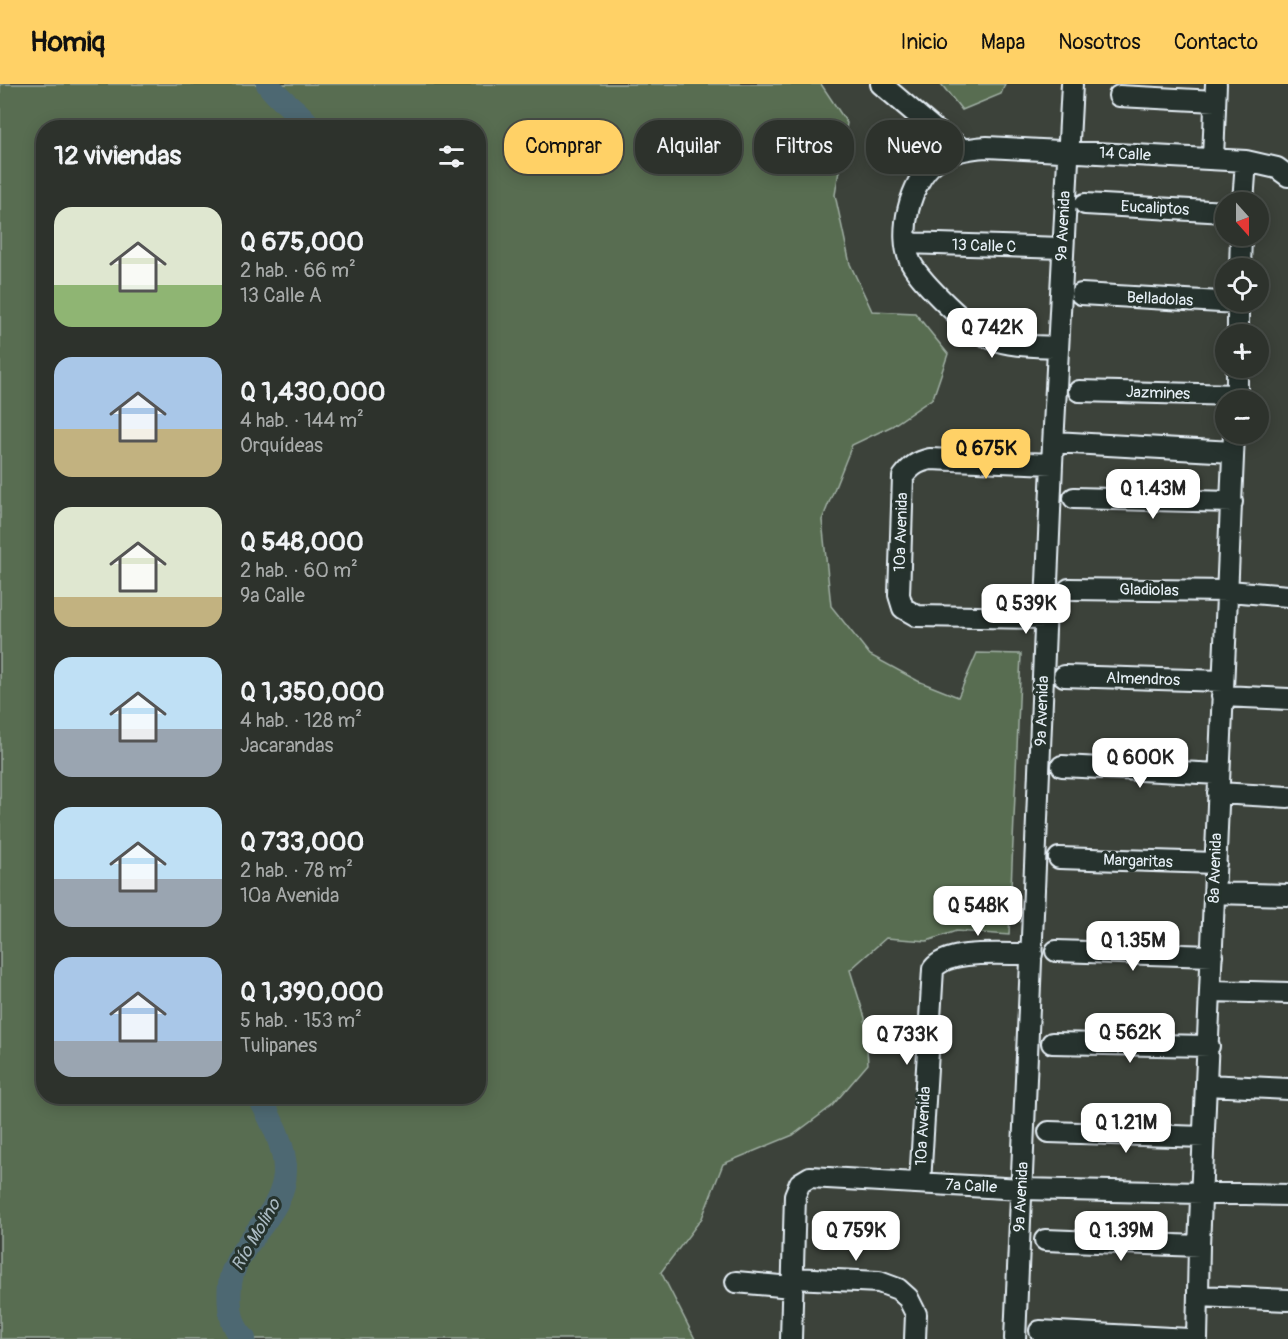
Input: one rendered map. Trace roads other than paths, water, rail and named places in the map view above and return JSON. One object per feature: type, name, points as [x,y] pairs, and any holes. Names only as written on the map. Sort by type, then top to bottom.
[{"type":"street","points":[[881,84],[934,129],[964,150]]},
{"type":"street","name":"9a Avenida","points":[[1015,1339],[1052,464],[1072,84]]},
{"type":"street","points":[[1119,96],[1215,92],[1213,158]]},
{"type":"street","name":"14 Calle","points":[[906,243],[906,217],[909,205],[927,171],[935,162],[964,150],[987,147],[1213,158],[1246,161],[1277,168],[1288,176]]},
{"type":"street","points":[[1244,192],[1246,161]]},
{"type":"street","name":"Eucaliptos","points":[[1085,204],[1215,212]]},
{"type":"street","points":[[906,243],[911,262],[951,310],[977,331],[1005,344],[1058,347]]},
{"type":"street","name":"13 Calle C","points":[[906,243],[1062,248]]},
{"type":"street","name":"Belladolas","points":[[1082,294],[1215,301]]},
{"type":"street","name":"Jazmines","points":[[1078,391],[1215,397]]},
{"type":"street","points":[[1054,442],[1215,443]]},
{"type":"street","name":"8a Avenida","points":[[1197,1339],[1222,689],[1229,591],[1234,444]]},
{"type":"street","name":"10a Avenida","points":[[1046,618],[916,615],[903,608],[899,596],[903,477],[909,468],[918,462],[943,459],[1052,464]]},
{"type":"street","points":[[1074,498],[1232,502]]},
{"type":"street","name":"Gladiolas","points":[[1069,589],[1229,591],[1288,596]]},
{"type":"street","name":"Almendros","points":[[1064,676],[1222,689],[1288,699]]},
{"type":"street","points":[[1062,766],[1219,783],[1288,797]]},
{"type":"street","name":"Margaritas","points":[[1059,858],[1216,863]]},
{"type":"street","points":[[1214,892],[1288,895]]},
{"type":"street","points":[[1056,951],[1212,956]]},
{"type":"street","name":"10a Avenida","points":[[920,1183],[931,976],[937,964],[953,956],[1032,954]]},
{"type":"street","points":[[1211,991],[1288,993]]},
{"type":"street","points":[[1052,1043],[1209,1046]]},
{"type":"street","points":[[1207,1085],[1288,1089]]},
{"type":"street","points":[[1049,1132],[1204,1137]]},
{"type":"street","name":"7a Calle","points":[[793,1282],[795,1195],[800,1183],[814,1176],[1022,1189],[1288,1195]]},
{"type":"street","points":[[1045,1240],[1199,1246]]},
{"type":"street","points":[[736,1282],[879,1282],[889,1284],[904,1293],[916,1314],[915,1339]]},
{"type":"street","points":[[791,1339],[793,1282]]},
{"type":"street","points":[[1198,1296],[1288,1300]]},
{"type":"street","points":[[1040,1331],[1189,1339]]},
{"type":"waterway","name":"Río Molino","points":[[268,84],[304,120]]},
{"type":"waterway","name":"Río Molino","points":[[244,1339],[231,1315],[229,1294],[231,1278],[245,1248],[278,1199],[285,1170],[280,1141],[263,1104]]}]
